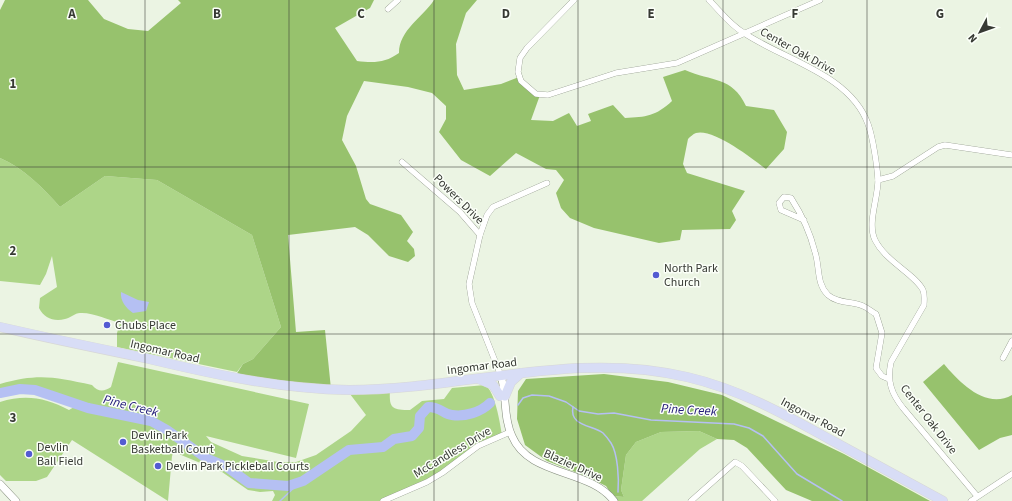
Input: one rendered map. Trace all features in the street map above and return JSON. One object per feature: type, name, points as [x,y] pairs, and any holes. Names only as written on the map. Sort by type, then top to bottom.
[{"type":"main road","name":"Ingomar Road","points":[[0,327],[228,377],[314,389],[381,389],[566,368],[616,367],[658,372],[712,384],[740,393],[773,409],[943,501]]},
{"type":"main road","points":[[478,379],[493,385],[502,396],[511,382],[521,373]]},
{"type":"street","points":[[388,9],[398,0]]},
{"type":"street","name":"Center Oak Drive","points":[[574,0],[530,45],[520,58],[518,72],[521,81],[536,94],[548,95],[616,73],[677,64],[745,34]]},
{"type":"street","name":"Center Oak Drive","points":[[709,0],[736,28],[812,69],[839,86],[859,105],[868,124],[878,180],[872,225],[875,239],[887,258],[919,285],[924,298],[924,305],[891,362],[889,379],[894,396],[977,496]]},
{"type":"street","points":[[745,34],[820,0]]},
{"type":"street","points":[[878,180],[893,176],[945,145],[1012,156]]},
{"type":"street","name":"Powers Drive","points":[[402,162],[460,212],[480,235],[469,284],[472,303],[501,376]]},
{"type":"street","points":[[480,235],[486,215],[493,207],[547,183]]},
{"type":"street","points":[[804,220],[781,210],[780,204],[784,197],[791,198],[804,220],[816,253],[820,284],[829,296],[846,303],[862,306],[876,314],[882,333],[876,368],[878,372],[889,379]]},
{"type":"street","points":[[1003,358],[1012,341]]},
{"type":"street","name":"Blazier Drive","points":[[501,376],[499,384],[505,424],[515,443],[529,456],[540,463],[598,487],[614,501]]},
{"type":"street","name":"McCandless Drive","points":[[383,501],[427,482],[442,473],[478,446],[510,432]]},
{"type":"street","points":[[691,501],[735,462],[742,466],[775,501]]},
{"type":"street","points":[[971,501],[1012,474]]},
{"type":"street","points":[[0,484],[16,501]]},
{"type":"green space","points":[[5,0],[88,0],[104,19],[128,29],[148,31],[181,3],[178,0],[374,0],[370,8],[335,28],[357,61],[379,62],[389,59],[399,53],[403,37],[412,24],[434,0],[477,0],[466,13],[456,44],[457,75],[464,90],[501,84],[519,77],[540,95],[531,120],[553,121],[569,113],[577,126],[591,121],[588,114],[613,105],[625,118],[639,117],[656,113],[672,101],[663,77],[685,70],[728,85],[740,96],[746,106],[774,110],[787,132],[784,149],[766,169],[732,145],[712,135],[696,133],[693,135],[688,139],[683,164],[687,173],[745,191],[732,211],[736,220],[730,229],[682,230],[680,240],[659,243],[594,228],[570,218],[561,208],[556,193],[564,180],[556,170],[546,169],[516,153],[490,176],[461,160],[439,132],[446,119],[446,106],[432,93],[408,87],[364,81],[347,116],[342,140],[356,166],[366,199],[370,204],[401,215],[413,232],[407,241],[414,249],[415,256],[408,262],[389,256],[368,235],[355,227],[288,235],[296,332],[325,330],[331,389],[234,378],[243,364],[253,359],[281,327],[252,235],[157,180],[105,176],[60,207],[25,173],[9,162],[0,158],[0,10]]},
{"type":"green space","points":[[0,158],[9,162],[25,173],[60,207],[105,176],[157,180],[252,235],[281,327],[253,359],[243,364],[237,372],[117,347],[117,333],[120,323],[95,315],[78,313],[61,320],[47,317],[39,308],[40,298],[57,287],[52,256],[46,274],[40,285],[0,281]]},
{"type":"green space","points":[[118,362],[309,404],[296,458],[206,436],[211,442],[242,456],[278,462],[296,462],[316,455],[351,431],[366,415],[350,394],[390,389],[390,400],[392,407],[410,410],[422,401],[444,399],[452,388],[485,385],[489,388],[492,394],[502,435],[484,442],[442,473],[383,501],[272,501],[275,495],[273,491],[260,492],[248,490],[222,472],[174,452],[172,456],[168,501],[72,440],[47,477],[36,481],[6,481],[0,475],[0,402],[19,398],[36,398],[69,410],[74,407],[46,393],[22,390],[0,396],[0,384],[25,378],[46,377],[92,385],[99,390],[106,390],[111,387]]},
{"type":"green space","points":[[944,364],[965,386],[983,397],[1002,399],[1012,395],[1012,435],[1000,438],[979,450],[923,382]]},
{"type":"green space","points":[[604,374],[668,382],[722,395],[844,454],[930,501],[812,501],[786,490],[747,448],[734,440],[717,439],[699,431],[661,432],[636,442],[626,455],[621,490],[624,497],[613,496],[606,486],[588,477],[547,461],[525,445],[517,419],[518,391],[526,379]]},
{"type":"green space","points":[[699,431],[717,439],[700,449],[642,501],[617,501],[613,496],[624,497],[621,490],[626,455],[636,442],[661,432]]},
{"type":"water","points":[[121,292],[138,300],[149,302],[146,311],[133,313],[124,304],[121,298]]},
{"type":"waterway","name":"Pine Creek","points":[[0,393],[20,389],[35,390],[88,408],[151,421],[167,430],[206,458],[227,467],[249,483],[288,486],[303,481],[349,450],[383,447],[394,439],[412,436],[419,428],[420,416],[428,407],[436,408],[449,414],[462,415],[477,411],[490,403]]},
{"type":"waterway","name":"Pine Creek","points":[[518,405],[523,398],[532,395],[549,396],[566,402],[579,411],[598,414],[614,413],[651,420],[734,424],[749,428],[763,436],[797,474],[842,501]]},
{"type":"waterway","points":[[573,407],[574,418],[582,424],[603,433],[611,443],[617,460],[618,492]]},
{"type":"waterway","points":[[280,501],[300,482]]},
{"type":"place","name":"North Park Church","points":[[656,275]]},
{"type":"place","name":"Chubs Place","points":[[107,325]]},
{"type":"place","name":"Devlin Park Basketball Court","points":[[123,442]]},
{"type":"place","name":"Devlin Ball Field","points":[[29,454]]},
{"type":"place","name":"Devlin Park Pickleball Courts","points":[[158,466]]}]
